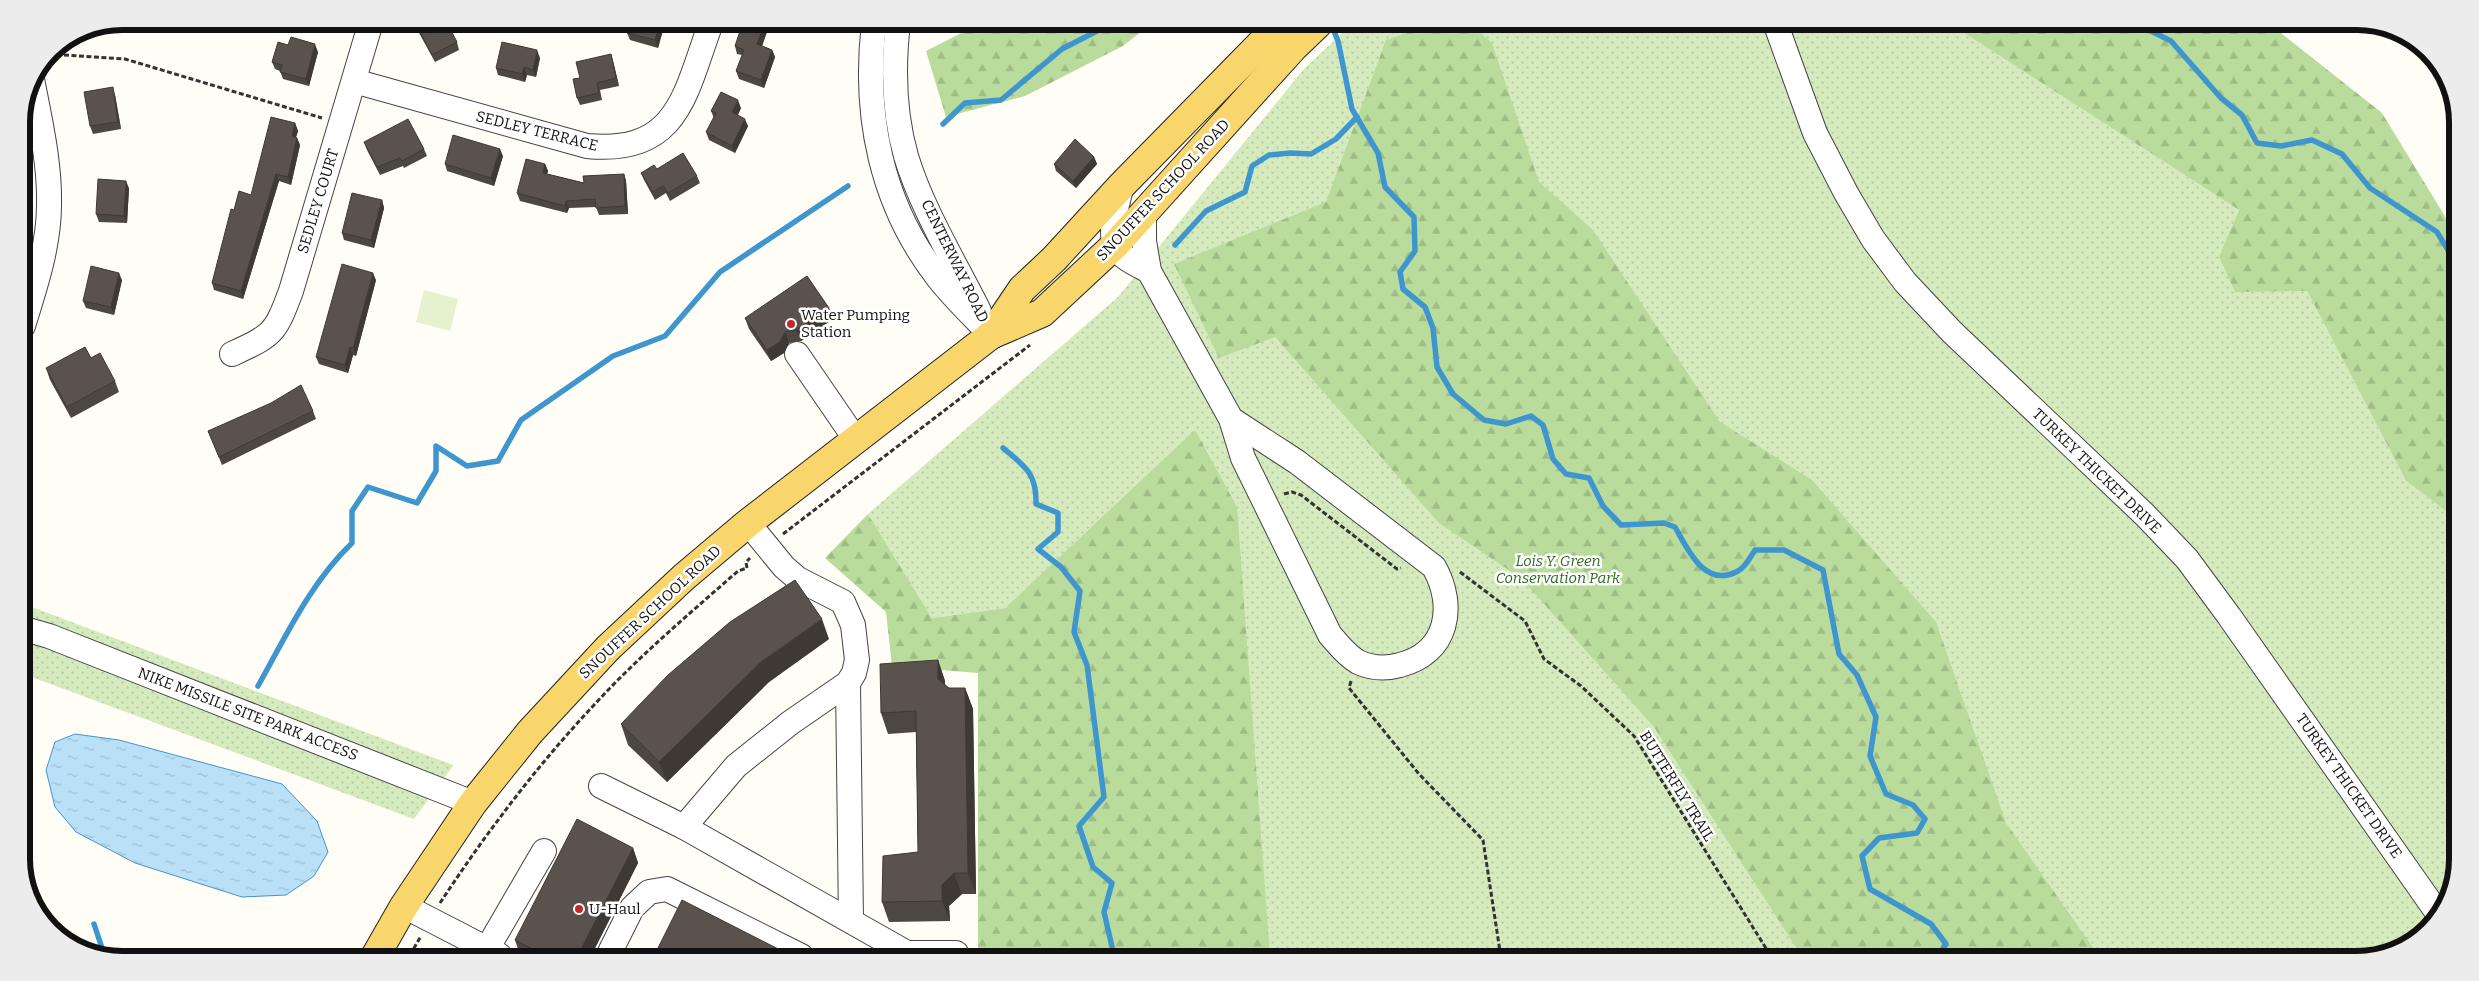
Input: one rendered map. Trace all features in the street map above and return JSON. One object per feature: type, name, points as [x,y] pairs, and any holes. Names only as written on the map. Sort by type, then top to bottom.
[{"type":"main road","name":"SNOUFFER SCHOOL ROAD","points":[[991,335],[1022,289],[1054,259],[1122,186],[1274,30]]},
{"type":"main road","name":"SNOUFFER SCHOOL ROAD","points":[[378,951],[404,906],[474,802],[530,732],[608,648],[684,577],[748,523],[991,335],[1042,313],[1115,245],[1293,48],[1312,30]]},
{"type":"street","name":"SEDLEY COURT","points":[[232,354],[264,339],[279,323],[291,291],[369,30]]},
{"type":"street","name":"SEDLEY TERRACE","points":[[354,81],[587,146],[612,149],[648,138],[665,127],[680,108],[708,30]]},
{"type":"street","name":"CENTERWAY ROAD","points":[[873,30],[870,61],[874,120],[886,179],[899,213],[939,279],[991,335]]},
{"type":"street","name":"CENTERWAY ROAD","points":[[898,30],[897,113],[906,156],[918,188],[991,335]]},
{"type":"street","name":"TURKEY THICKET DRIVE","points":[[1778,30],[1815,133],[1846,193],[1874,239],[1906,282],[1952,332],[2145,515],[2187,559],[2435,909]]},
{"type":"street","points":[[30,304],[39,275],[49,206],[47,162],[35,94]]},
{"type":"street","points":[[1122,186],[1114,216],[1115,245],[1128,260],[1149,271]]},
{"type":"street","points":[[1144,212],[1144,241],[1149,271],[1231,419],[1243,458],[1330,635],[1345,653],[1359,662],[1375,667],[1390,668],[1408,663],[1431,649],[1444,627],[1446,594],[1442,581],[1434,567],[1297,462],[1231,419]]},
{"type":"street","points":[[797,354],[856,440]]},
{"type":"street","points":[[684,827],[736,766],[790,723],[848,683],[854,673],[857,660],[853,625],[843,602],[798,579],[784,567],[748,523]]},
{"type":"street","name":"NIKE MISSILE SITE PARK ACCESS","points":[[30,631],[474,802]]},
{"type":"street","points":[[848,683],[852,921]]},
{"type":"street","points":[[601,786],[684,827],[904,951]]},
{"type":"street","points":[[494,951],[544,851]]},
{"type":"street","points":[[610,951],[632,908],[649,892],[667,889],[791,951]]},
{"type":"street","points":[[404,906],[491,951]]},
{"type":"path","points":[[59,55],[125,59],[341,124]]},
{"type":"path","points":[[785,533],[1032,343]]},
{"type":"path","points":[[1279,496],[1292,492],[1301,495],[1397,569],[1404,567]]},
{"type":"path","points":[[440,903],[511,801],[593,706],[678,623],[738,571],[747,568],[746,562]]},
{"type":"path","name":"BUTTERFLY TRAIL","points":[[1453,568],[1524,621],[1544,659],[1581,686],[1634,736],[1768,951]]},
{"type":"path","points":[[1359,662],[1349,688],[1419,774],[1483,840],[1500,951]]},
{"type":"green space","points":[[967,30],[1143,30],[1123,46],[1025,96],[946,117],[926,51]]},
{"type":"green space","name":"Lois Y. Green Conservation Park","points":[[1346,30],[1959,30],[2239,210],[2219,256],[2307,291],[2406,481],[2449,513],[2449,865],[2440,900],[2430,915],[2403,939],[2381,948],[2357,951],[1061,951],[1151,472],[1005,608],[932,618],[868,514],[1118,297],[1304,69]]},
{"type":"green space","points":[[1415,30],[1477,30],[1492,43],[1539,182],[1593,230],[1720,422],[1812,480],[1936,622],[2006,823],[2095,951],[1798,951],[1654,727],[1522,579],[1439,523],[1275,337],[1219,358],[1174,264],[1326,202],[1386,40]]},
{"type":"green space","points":[[1959,30],[2277,30],[2382,113],[2449,223],[2449,513],[2406,481],[2307,291],[2235,292],[2219,256],[2239,210]]},
{"type":"green space","points":[[424,290],[458,299],[450,331],[416,322]]},
{"type":"green space","points":[[1195,430],[1237,507],[1270,951],[978,951],[978,673],[892,666],[886,612],[825,558],[868,514],[932,618],[1005,608]]},
{"type":"green space","points":[[30,606],[453,765],[414,819],[30,676]]},
{"type":"water","points":[[75,734],[119,740],[282,784],[317,821],[328,852],[314,876],[286,895],[242,897],[135,863],[76,832],[55,807],[46,770],[55,742]]},
{"type":"building","points":[[419,30],[451,30],[457,42],[432,55]]},
{"type":"building","points":[[628,30],[658,30],[655,40],[627,33]]},
{"type":"building","points":[[740,30],[762,30],[757,44],[772,50],[761,80],[736,71],[744,50],[735,46]]},
{"type":"building","points":[[291,37],[315,44],[306,79],[280,72],[282,65],[272,62],[278,42],[288,45]]},
{"type":"building","points":[[502,42],[537,50],[533,70],[524,67],[522,74],[496,68]]},
{"type":"building","points":[[611,54],[616,78],[597,83],[599,93],[577,98],[573,79],[580,78],[576,62]]},
{"type":"building","points":[[113,87],[118,122],[90,126],[84,92]]},
{"type":"building","points":[[721,92],[738,100],[732,112],[745,119],[732,146],[706,132],[716,113],[711,111]]},
{"type":"building","points":[[271,117],[295,123],[292,136],[297,138],[288,177],[276,174],[241,291],[212,283],[231,209],[234,210],[239,191],[251,195]]},
{"type":"building","points":[[408,119],[424,149],[402,161],[400,158],[377,167],[364,142]]},
{"type":"building","points":[[453,135],[500,149],[491,178],[445,164]]},
{"type":"building","points":[[1075,139],[1094,157],[1073,181],[1054,164]]},
{"type":"building","points":[[683,153],[697,176],[668,193],[663,186],[653,192],[641,173],[654,165],[657,169]]},
{"type":"building","points":[[526,159],[545,164],[543,173],[584,183],[583,176],[624,174],[625,206],[596,208],[595,199],[566,201],[565,206],[517,193]]},
{"type":"building","points":[[98,179],[126,181],[124,216],[96,214]]},
{"type":"building","points":[[352,193],[382,200],[371,240],[342,233]]},
{"type":"building","points":[[342,264],[373,273],[353,348],[350,347],[345,365],[316,357]]},
{"type":"building","points":[[91,266],[119,273],[111,307],[83,301]]},
{"type":"building","name":"Water Pumping Station","points":[[807,276],[829,308],[796,330],[785,332],[780,342],[767,350],[745,318]]},
{"type":"building","points":[[85,347],[91,358],[100,353],[115,381],[67,407],[46,368]]},
{"type":"building","points":[[301,385],[313,411],[219,457],[208,431],[271,403]]},
{"type":"building","points":[[795,580],[822,619],[762,661],[659,762],[621,724],[668,675],[730,622]]},
{"type":"building","points":[[938,660],[938,679],[949,688],[965,688],[968,873],[954,873],[942,885],[942,901],[882,902],[883,856],[918,852],[916,711],[881,713],[880,664]]},
{"type":"building","name":"U-Haul","points":[[577,819],[633,848],[580,951],[536,951],[515,940]]},
{"type":"building","points":[[682,900],[782,951],[656,951]]},
{"type":"waterway","points":[[943,124],[965,103],[1001,100],[1062,49],[1099,30]]},
{"type":"waterway","points":[[1333,30],[1338,41],[1352,109],[1378,153],[1385,187],[1414,217],[1415,251],[1400,272],[1403,289],[1425,307],[1433,328],[1437,367],[1453,394],[1484,420],[1506,424],[1531,416],[1543,425],[1553,459],[1566,474],[1589,478],[1603,506],[1621,525],[1664,523],[1675,527],[1692,556],[1707,571],[1716,575],[1726,575],[1738,571],[1745,565],[1755,550],[1784,550],[1823,570],[1839,654],[1857,675],[1876,717],[1870,756],[1886,794],[1913,805],[1925,819],[1917,833],[1879,838],[1862,856],[1870,889],[1931,924],[1946,944],[1941,951]]},
{"type":"waterway","points":[[2149,30],[2171,41],[2221,98],[2242,115],[2257,143],[2281,146],[2312,140],[2342,154],[2370,188],[2437,232],[2449,252]]},
{"type":"waterway","points":[[1175,245],[1206,211],[1245,192],[1252,166],[1269,155],[1311,154],[1336,139],[1357,117]]},
{"type":"waterway","points":[[258,686],[300,610],[337,558],[352,543],[352,511],[368,487],[417,503],[436,471],[436,446],[467,466],[498,461],[521,420],[613,356],[665,336],[720,272],[848,186]]},
{"type":"waterway","points":[[1003,448],[1018,460],[1032,478],[1036,494],[1036,504],[1058,513],[1058,532],[1038,549],[1061,567],[1080,591],[1074,632],[1087,665],[1104,797],[1079,826],[1093,867],[1112,883],[1104,912],[1113,951]]},
{"type":"waterway","points":[[94,924],[102,949]]},
{"type":"place","name":"Water Pumping Station","points":[[791,324]]},
{"type":"place","name":"U-Haul","points":[[579,909]]}]
